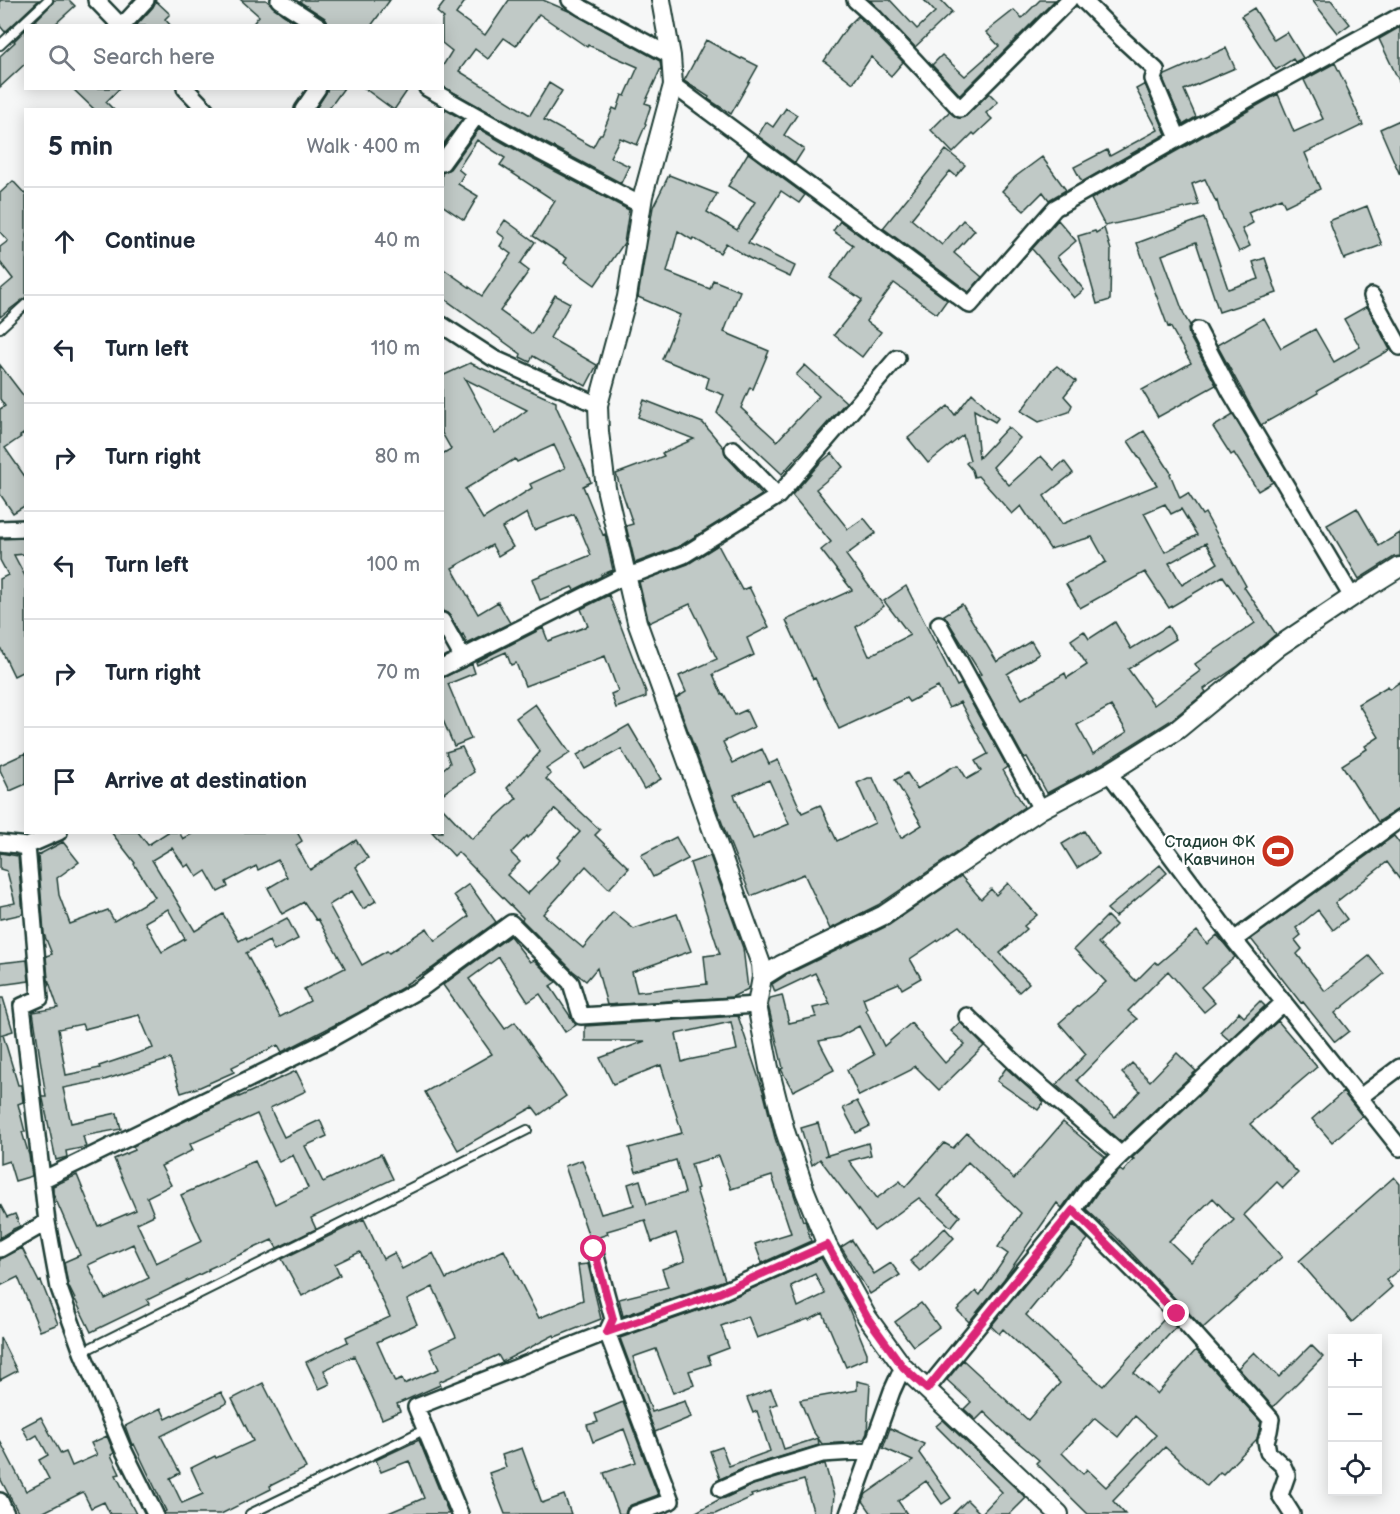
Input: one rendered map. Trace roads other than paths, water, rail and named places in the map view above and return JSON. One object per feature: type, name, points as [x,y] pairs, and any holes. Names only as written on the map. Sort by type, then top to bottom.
[{"type":"street","points":[[96,0],[120,24]]},
{"type":"street","points":[[124,24],[146,0]]},
{"type":"street","points":[[279,0],[316,24]]},
{"type":"street","points":[[570,0],[671,56]]},
{"type":"street","points":[[661,0],[671,56],[672,85],[641,205],[627,297],[598,405],[606,488],[637,622],[757,953],[762,977],[757,1005],[769,1068],[785,1131],[805,1191],[827,1245],[867,1317],[903,1367],[1059,1514]]},
{"type":"street","points":[[855,0],[960,109],[1069,0]]},
{"type":"street","points":[[1083,0],[1156,70],[1153,79],[1178,138]]},
{"type":"street","points":[[672,85],[970,305],[1055,208],[1400,16]]},
{"type":"street","points":[[187,90],[204,108]]},
{"type":"street","points":[[304,108],[317,90]]},
{"type":"street","points":[[430,90],[641,205]]},
{"type":"street","points":[[444,160],[476,116]]},
{"type":"street","points":[[1372,296],[1400,347]]},
{"type":"street","points":[[444,328],[493,358],[598,405]]},
{"type":"street","points":[[1197,330],[1231,393],[1352,597]]},
{"type":"street","points":[[444,667],[626,575],[684,555],[778,496],[897,358]]},
{"type":"street","points":[[733,448],[778,496]]},
{"type":"street","points":[[0,529],[24,528]]},
{"type":"street","points":[[762,977],[884,915],[1041,809],[1109,773],[1177,730],[1279,646],[1400,567]]},
{"type":"street","points":[[939,624],[1041,809]]},
{"type":"street","points":[[444,625],[463,658]]},
{"type":"street","points":[[1109,773],[1234,940],[1400,1148]]},
{"type":"street","points":[[1234,940],[1400,819]]},
{"type":"street","points":[[0,848],[27,846],[54,834]]},
{"type":"street","points":[[0,843],[27,846]]},
{"type":"street","points":[[27,846],[40,998],[22,1006],[47,1222],[59,1288],[82,1352],[123,1449],[155,1514]]},
{"type":"street","points":[[42,1180],[327,1041],[422,988],[511,922],[572,983],[581,1016],[757,1005]]},
{"type":"street","points":[[927,1389],[1073,1210],[1089,1187],[1284,1002]]},
{"type":"street","points":[[967,1016],[1028,1075],[1121,1155]]},
{"type":"street","points":[[1360,1097],[1400,1067]]},
{"type":"street","points":[[1073,1210],[1177,1314],[1271,1419],[1266,1441],[1268,1452],[1283,1466],[1287,1475],[1280,1495],[1292,1514]]},
{"type":"street","points":[[0,1249],[47,1222]]},
{"type":"street","points":[[460,1514],[416,1407],[607,1332],[719,1293],[827,1245]]},
{"type":"street","points":[[594,1249],[613,1319],[607,1332],[670,1501],[635,1514]]},
{"type":"street","points":[[848,1514],[892,1391],[903,1367]]},
{"type":"street","points":[[721,1489],[750,1476],[822,1454],[870,1451]]},
{"type":"lane","points":[[0,45],[48,0]]},
{"type":"lane","points":[[0,328],[24,306]]},
{"type":"lane","points":[[82,1352],[527,1130]]},
{"type":"lane","points":[[250,1514],[426,1430]]},
{"type":"place","name":"Стадион ФК Кавчинон","points":[[1278,851]]}]
